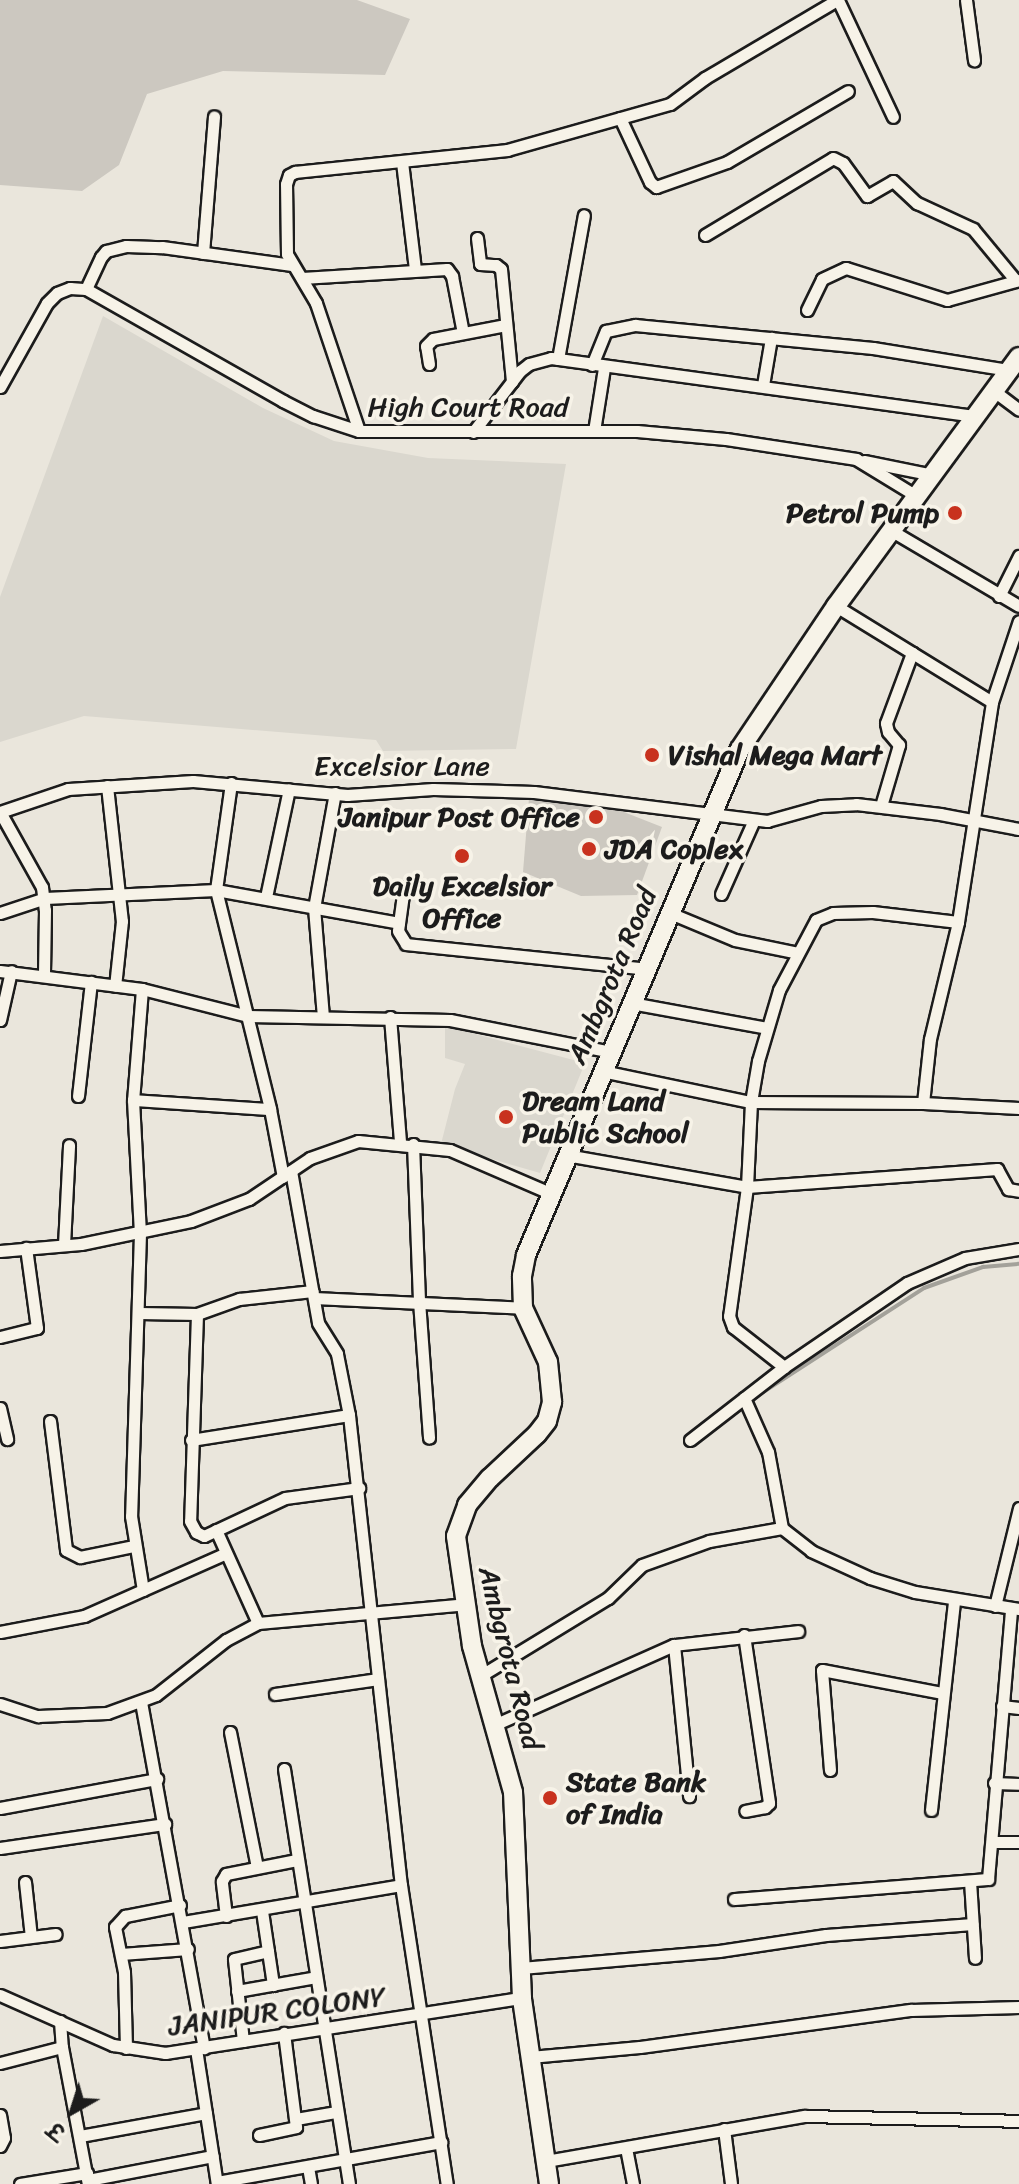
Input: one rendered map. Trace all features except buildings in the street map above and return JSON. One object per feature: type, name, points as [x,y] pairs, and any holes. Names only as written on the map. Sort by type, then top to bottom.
[{"type":"main road","name":"Ambgrota Road","points":[[549,2184],[522,1998],[516,1817],[511,1777],[480,1676],[465,1604],[456,1536],[467,1505],[490,1478],[537,1434],[547,1421],[552,1402],[548,1362],[523,1308],[522,1276],[526,1255],[711,811],[757,719],[1014,364]]},
{"type":"street","points":[[359,431],[316,303],[287,254],[286,184],[289,175],[507,150],[677,101],[705,78],[838,0],[893,117]]},
{"type":"street","points":[[966,0],[974,60]]},
{"type":"street","points":[[620,118],[650,182],[656,187],[727,162],[848,91]]},
{"type":"street","points":[[203,253],[214,116]]},
{"type":"street","points":[[705,235],[833,158],[843,163],[867,196],[893,181],[917,203],[973,229],[1018,280],[947,300],[846,268],[822,279],[807,310]]},
{"type":"street","points":[[402,162],[415,270]]},
{"type":"street","points":[[558,359],[584,215]]},
{"type":"street","points":[[477,238],[480,264],[496,265],[501,269],[512,381]]},
{"type":"street","points":[[0,387],[47,303],[57,293],[70,288],[86,289],[96,263],[113,248],[145,246],[292,265]]},
{"type":"street","points":[[302,278],[442,268],[450,272],[463,333]]},
{"type":"street","name":"High Court Road","points":[[86,289],[283,401],[313,416],[359,431],[637,431],[726,439],[856,459],[918,497]]},
{"type":"street","points":[[429,364],[426,346],[430,342],[506,325]]},
{"type":"street","points":[[594,431],[601,338],[612,328],[621,326],[771,338],[1014,364]]},
{"type":"street","points":[[763,385],[771,338]]},
{"type":"street","points":[[473,432],[529,364],[558,359],[598,367],[763,385],[977,416]]},
{"type":"street","points":[[994,391],[1019,410]]},
{"type":"street","points":[[856,459],[933,475]]},
{"type":"street","points":[[892,531],[1019,606]]},
{"type":"street","points":[[999,596],[1019,556]]},
{"type":"street","points":[[836,606],[992,702]]},
{"type":"street","points":[[923,1103],[930,1039],[958,922],[992,702],[1019,621]]},
{"type":"street","points":[[881,806],[899,745],[888,732],[886,723],[912,653]]},
{"type":"street","name":"Excelsior Lane","points":[[0,812],[51,793],[93,787],[193,781],[335,793],[494,789],[711,811],[754,820],[776,820],[830,804],[881,806],[1019,829]]},
{"type":"street","points":[[231,783],[216,890],[287,1174],[321,1330],[337,1354],[349,1415],[401,1885],[447,2184]]},
{"type":"street","points":[[107,786],[122,932],[115,986]]},
{"type":"street","points":[[266,897],[289,789]]},
{"type":"street","points":[[323,1017],[314,908],[335,793]]},
{"type":"street","points":[[0,812],[36,874],[45,898],[44,976]]},
{"type":"street","points":[[721,894],[754,820]]},
{"type":"street","points":[[404,887],[399,937],[406,944],[646,969]]},
{"type":"street","points":[[0,913],[45,898],[119,892],[216,890],[399,923]]},
{"type":"street","points":[[784,1367],[733,1327],[729,1316],[747,1187],[751,1102],[767,1028],[779,990],[816,920],[833,913],[873,912],[958,922]]},
{"type":"street","points":[[670,913],[743,942],[798,953]]},
{"type":"street","points":[[0,1020],[6,971],[142,989],[248,1016],[390,1017],[486,1025],[611,1052]]},
{"type":"street","points":[[78,1096],[91,982]]},
{"type":"street","points":[[142,989],[133,1100],[140,1233],[131,1501],[133,1546],[143,1590]]},
{"type":"street","points":[[631,1003],[767,1028]]},
{"type":"street","points":[[390,1017],[406,1143],[429,1438]]},
{"type":"street","points":[[602,1071],[751,1102],[923,1103],[1019,1108]]},
{"type":"street","points":[[133,1100],[270,1109]]},
{"type":"street","points":[[0,1251],[64,1245],[191,1221],[232,1207],[334,1147],[358,1141],[406,1143],[471,1157],[550,1193]]},
{"type":"street","points":[[64,1245],[69,1145]]},
{"type":"street","points":[[566,1155],[747,1187],[997,1169],[1008,1189],[1019,1191]]},
{"type":"street","points":[[0,1337],[37,1328],[26,1248]]},
{"type":"street","points":[[690,1440],[784,1367],[928,1271],[965,1258],[1019,1249]]},
{"type":"street","points":[[139,1313],[197,1314],[239,1299],[314,1294],[523,1308]]},
{"type":"street","points":[[197,1314],[191,1440],[191,1527],[204,1536],[285,1498],[359,1488]]},
{"type":"street","points":[[734,1899],[970,1881],[990,1876],[994,1783],[1015,1608],[915,1592],[848,1571],[811,1551],[782,1528],[768,1452],[744,1398]]},
{"type":"street","points":[[0,1408],[7,1439]]},
{"type":"street","points":[[191,1440],[349,1415]]},
{"type":"street","points":[[50,1421],[66,1550],[80,1557],[133,1546]]},
{"type":"street","points":[[995,1606],[1019,1508]]},
{"type":"street","points":[[480,1676],[608,1598],[642,1565],[720,1538],[782,1528]]},
{"type":"street","points":[[216,1530],[258,1623]]},
{"type":"street","points":[[0,1632],[84,1616],[226,1553]]},
{"type":"street","points":[[931,1810],[954,1600]]},
{"type":"street","points":[[0,1704],[28,1715],[107,1713],[141,1702],[170,1686],[226,1640],[258,1623],[465,1604]]},
{"type":"street","points":[[494,1725],[674,1645],[798,1631]]},
{"type":"street","points":[[744,1635],[769,1803],[765,1807],[745,1811]]},
{"type":"street","points":[[674,1645],[689,1796]]},
{"type":"street","points":[[830,1770],[822,1670],[943,1693]]},
{"type":"street","points":[[275,1694],[378,1679]]},
{"type":"street","points":[[141,1702],[188,1949],[217,2183],[441,2142]]},
{"type":"street","points":[[1002,1706],[1019,1708]]},
{"type":"street","points":[[230,1732],[257,1867]]},
{"type":"street","points":[[284,1769],[349,2184]]},
{"type":"street","points":[[0,1808],[157,1779]]},
{"type":"street","points":[[994,1783],[1019,1784]]},
{"type":"street","points":[[0,1848],[165,1824]]},
{"type":"street","points":[[992,1842],[1019,1842]]},
{"type":"street","points":[[226,1916],[222,1881],[226,1874],[297,1860]]},
{"type":"street","points":[[970,1881],[975,1958]]},
{"type":"street","points":[[25,1882],[31,1937]]},
{"type":"street","points":[[183,1922],[401,1885]]},
{"type":"street","points":[[126,2048],[121,1954],[116,1935],[119,1921],[135,1913],[180,1905]]},
{"type":"street","points":[[262,1911],[273,1985]]},
{"type":"street","points":[[521,1968],[719,1951],[826,1935],[973,1924]]},
{"type":"street","points":[[0,1941],[56,1934]]},
{"type":"street","points":[[121,1954],[188,1949]]},
{"type":"street","points":[[243,2041],[234,1959],[268,1951]]},
{"type":"street","points":[[237,1991],[316,1977]]},
{"type":"street","name":"JANIPUR COLONY","points":[[0,1995],[126,2048],[165,2053],[522,1998]]},
{"type":"street","points":[[530,2057],[640,2047],[922,2009],[1019,2007]]},
{"type":"street","points":[[60,2021],[62,2047],[88,2179]]},
{"type":"street","points":[[259,2135],[294,2129],[296,2119],[284,2033]]},
{"type":"street","points":[[0,2063],[62,2047]]},
{"type":"street","points":[[296,2119],[336,2112]]},
{"type":"street","points":[[80,2136],[206,2113]]},
{"type":"street","points":[[0,2115],[4,2138],[0,2146]]},
{"type":"street","points":[[546,2161],[805,2116],[1019,2121]]},
{"type":"street","points":[[724,2129],[731,2184]]},
{"type":"street","points":[[626,2148],[633,2184]]},
{"type":"street","points":[[20,2184],[88,2179],[213,2156]]},
{"type":"street","points":[[308,2167],[311,2184]]},
{"type":"shaded area","points":[[0,0],[357,0],[410,19],[385,75],[223,71],[147,94],[119,165],[82,191],[0,185]]},
{"type":"shaded area","points":[[103,316],[263,408],[334,441],[428,458],[566,464],[516,749],[383,751],[376,740],[84,716],[0,742],[0,597]]},
{"type":"shaded area","name":"JDA Coplex","points":[[529,798],[601,803],[662,827],[637,895],[581,896],[523,872]]},
{"type":"shaded area","name":"Dream Land Public School","points":[[445,1026],[585,1063],[540,1173],[441,1144],[465,1064],[445,1058]]},
{"type":"waterway","points":[[751,1400],[924,1288],[983,1267],[1019,1264]]},
{"type":"place","name":"Petrol Pump","points":[[955,513]]},
{"type":"place","name":"Vishal Mega Mart","points":[[652,755]]},
{"type":"place","name":"Janipur Post Office","points":[[596,817]]},
{"type":"place","name":"JDA Coplex","points":[[589,849]]},
{"type":"place","name":"Daily Excelsior Office","points":[[462,856]]},
{"type":"place","name":"Dream Land Public School","points":[[506,1117]]},
{"type":"place","name":"State Bank of India","points":[[550,1798]]}]
